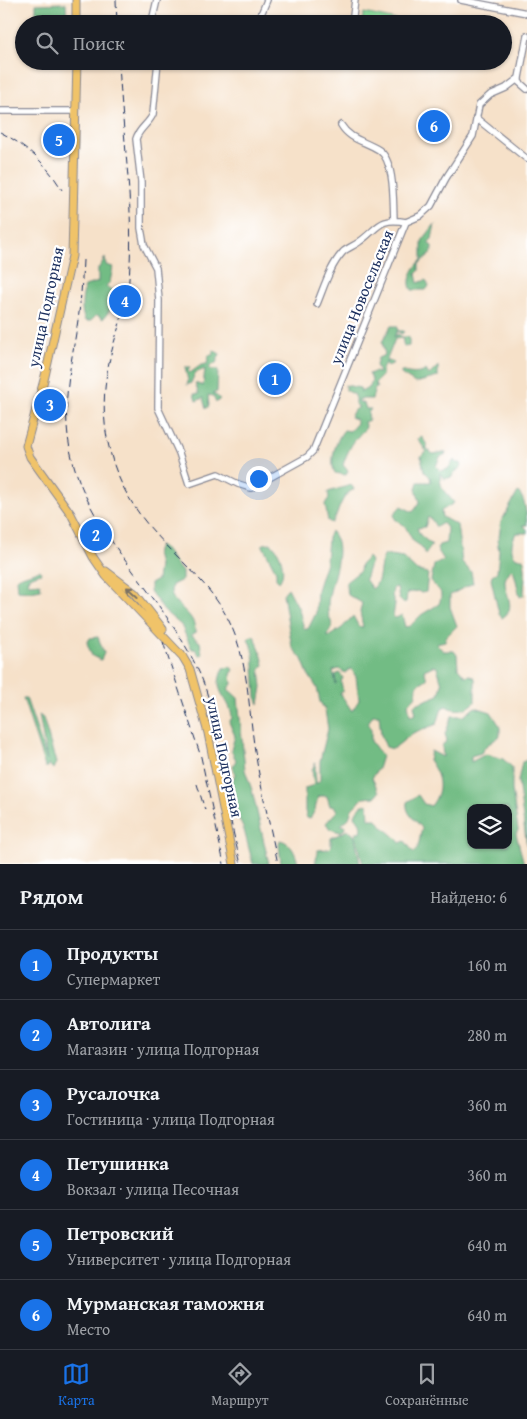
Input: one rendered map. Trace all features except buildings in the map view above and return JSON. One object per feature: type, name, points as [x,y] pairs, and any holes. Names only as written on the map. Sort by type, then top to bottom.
[{"type":"main road","points":[[76,0],[76,15]]},
{"type":"main road","name":"улица Подгорная","points":[[77,70],[72,256],[45,376],[26,446],[30,457],[71,514],[106,576],[183,657],[190,669],[208,733],[234,864]]},
{"type":"street","points":[[154,15],[157,0]]},
{"type":"street","points":[[262,15],[267,0]]},
{"type":"street","points":[[353,15],[355,0]]},
{"type":"street","points":[[461,0],[527,13]]},
{"type":"street","points":[[524,87],[519,78],[527,36]]},
{"type":"street","name":"улица Новосельская","points":[[157,70],[153,114],[150,121],[138,133],[141,228],[144,245],[156,268],[159,306],[157,338],[158,408],[179,453],[189,484],[218,474],[251,488],[307,457],[314,451],[406,222],[420,216],[431,206],[446,178],[473,136],[479,105],[490,95],[506,88],[519,78]]},
{"type":"street","points":[[0,111],[76,111]]},
{"type":"street","points":[[476,118],[527,159]]},
{"type":"street","points":[[341,125],[348,134],[381,151],[387,160],[393,186],[394,220]]},
{"type":"street","points":[[317,304],[332,267],[344,251],[360,242],[382,222],[394,220],[406,222]]},
{"type":"green space","points":[[66,3],[67,15],[36,15],[36,4]]},
{"type":"green space","points":[[435,224],[432,239],[428,243],[432,246],[432,252],[419,264],[419,271],[416,274],[418,283],[426,280],[429,286],[426,290],[412,290],[410,278],[416,266],[422,260],[422,241]]},
{"type":"green space","points":[[105,258],[106,265],[113,267],[110,282],[106,286],[114,292],[110,310],[103,319],[97,315],[91,321],[85,321],[82,304],[85,286],[98,282],[98,269]]},
{"type":"green space","points":[[391,326],[397,326],[398,331],[404,331],[402,334],[397,331],[394,337],[398,334],[402,337],[409,337],[409,346],[404,347],[402,338],[395,339],[386,362],[394,363],[388,366],[386,363],[382,369],[382,376],[375,383],[377,388],[375,388],[372,399],[359,399],[359,402],[364,403],[366,409],[371,409],[368,413],[369,420],[364,422],[366,428],[355,440],[347,454],[343,465],[348,471],[346,475],[335,473],[333,457],[336,445],[344,430],[350,431],[357,423],[355,419],[350,417],[354,410],[359,407],[355,404],[355,395],[346,390],[345,385],[360,388],[361,392],[370,387],[372,379],[369,374],[379,373],[376,365],[378,358],[385,355],[382,342]]},
{"type":"green space","points":[[213,350],[220,354],[216,363],[209,367],[211,370],[218,370],[217,392],[213,393],[220,399],[216,403],[213,396],[208,395],[209,406],[206,409],[203,398],[196,401],[194,394],[199,394],[195,383],[203,386],[205,369],[195,373],[191,383],[187,385],[185,367],[190,367],[188,371],[190,373],[201,365],[207,364],[209,355],[213,355]]},
{"type":"green space","points":[[438,366],[438,377],[415,383],[401,374],[401,371],[421,373],[426,370],[429,375]]},
{"type":"green space","points":[[422,437],[427,445],[427,449],[433,454],[445,452],[446,454],[440,457],[436,466],[441,471],[448,469],[454,460],[456,463],[461,463],[462,466],[452,477],[444,479],[440,473],[442,487],[454,503],[441,511],[442,517],[457,525],[462,562],[471,572],[473,583],[450,595],[450,607],[457,626],[446,637],[445,641],[436,643],[443,651],[454,651],[457,655],[458,668],[465,676],[470,675],[475,678],[475,702],[469,707],[461,709],[453,709],[446,706],[442,708],[437,724],[413,733],[393,749],[386,747],[381,735],[379,715],[373,715],[368,723],[371,730],[371,741],[382,756],[378,769],[372,778],[379,792],[375,797],[363,798],[352,809],[349,818],[341,825],[346,827],[345,829],[340,832],[330,829],[326,823],[337,811],[335,807],[330,806],[327,796],[318,796],[315,810],[310,819],[307,818],[305,811],[305,788],[314,785],[312,770],[315,763],[316,784],[320,780],[320,761],[328,729],[325,710],[320,702],[317,688],[308,674],[302,659],[292,647],[283,594],[288,588],[299,609],[304,629],[308,629],[316,613],[317,590],[326,562],[328,538],[331,531],[336,539],[338,549],[336,569],[328,601],[328,614],[332,625],[327,635],[328,637],[342,628],[353,616],[359,627],[363,627],[360,612],[362,603],[348,595],[346,582],[360,571],[361,564],[368,557],[371,561],[365,579],[372,589],[378,582],[381,563],[385,555],[403,558],[417,571],[428,573],[426,592],[407,593],[406,602],[403,603],[399,599],[397,587],[393,588],[392,596],[395,604],[393,617],[396,618],[402,615],[405,627],[410,626],[421,615],[439,604],[441,599],[440,592],[431,580],[434,565],[444,560],[437,549],[439,545],[446,543],[447,528],[443,523],[436,527],[428,517],[425,527],[417,528],[420,535],[432,545],[425,555],[422,547],[413,541],[405,526],[395,519],[394,514],[401,506],[413,512],[420,502],[416,489],[418,482],[431,482],[430,477],[424,471],[421,456],[426,451],[418,439]],"holes":[[[433,666],[437,667],[442,684],[439,695],[414,705],[416,714],[410,716],[408,703],[415,697],[417,685],[427,679],[424,670]],[[351,668],[356,677],[359,700],[352,711],[340,693],[343,691],[341,682],[343,678],[340,673],[335,675],[336,684],[333,671],[339,669],[345,673]]]},
{"type":"green space","points":[[351,485],[354,489],[343,500],[332,523],[328,521],[325,504],[329,498],[328,492]]},
{"type":"green space","points":[[518,492],[525,507],[527,525],[523,525],[527,529],[527,533],[516,533],[512,542],[512,549],[516,558],[523,558],[525,571],[524,595],[520,597],[514,572],[511,569],[505,580],[510,605],[507,614],[502,618],[499,614],[491,579],[492,575],[497,572],[499,551],[497,540],[499,538],[501,522]]},
{"type":"green space","points":[[270,543],[277,550],[282,561],[283,573],[279,582],[276,579],[276,571],[263,546],[263,544]]},
{"type":"green space","points":[[159,545],[163,547],[182,572],[182,580],[172,585],[171,592],[173,598],[191,618],[195,633],[191,635],[200,642],[202,654],[200,656],[195,649],[192,649],[181,625],[164,611],[150,591],[150,584],[157,580],[159,565],[156,554]]},
{"type":"green space","points":[[40,570],[41,573],[29,577],[27,581],[29,584],[40,583],[41,589],[30,591],[17,590],[16,578]]},
{"type":"green space","points":[[254,636],[264,665],[260,669],[262,687],[259,704],[256,697],[253,650],[248,639]]},
{"type":"green space","points":[[98,637],[104,653],[101,660],[92,656],[87,643],[90,638]]},
{"type":"green space","points":[[230,667],[234,670],[231,674],[232,684],[228,689],[238,698],[245,770],[252,790],[269,864],[253,864],[244,830],[230,799],[230,787],[235,774],[233,766],[236,760],[231,750],[235,736],[229,722],[232,718],[231,710],[220,690],[219,684],[223,668]]},
{"type":"green space","points":[[23,698],[26,698],[47,760],[39,715],[43,718],[56,763],[53,769],[48,763],[48,767],[45,767]]},
{"type":"green space","points":[[475,707],[491,712],[500,726],[500,736],[486,746],[481,753],[471,756],[471,762],[486,754],[503,759],[512,767],[512,790],[518,830],[516,834],[524,864],[363,864],[356,836],[356,832],[360,832],[361,825],[355,816],[358,810],[366,804],[368,805],[369,819],[377,819],[400,843],[405,841],[414,853],[418,847],[422,828],[409,813],[407,802],[418,795],[424,804],[431,806],[435,800],[438,794],[439,783],[436,772],[429,760],[431,751],[443,757],[442,746],[447,740],[445,734],[452,716],[464,716]]},
{"type":"green space","points":[[527,760],[527,847],[518,781],[522,762]]},
{"type":"green space","points":[[348,830],[355,836],[360,864],[315,864],[318,850],[328,849],[331,846],[331,838]]},
{"type":"green space","points":[[280,840],[287,843],[292,849],[298,864],[281,864]]},
{"type":"railway","points":[[116,0],[117,15]]},
{"type":"railway","points":[[120,70],[129,197],[130,252],[126,299],[106,380],[104,414],[107,437],[116,471],[133,504],[155,533],[205,585],[222,608],[236,637],[241,652],[247,685],[257,765],[278,864]]},
{"type":"railway","points":[[0,132],[19,143],[35,156],[56,180],[62,190]]},
{"type":"railway","points":[[83,260],[79,312],[66,412],[73,462],[85,496],[103,527],[166,616],[186,647],[202,679],[213,717],[227,803],[241,864]]},
{"type":"railway","points":[[163,642],[201,757],[224,864]]},
{"type":"railway","points":[[197,784],[205,810]]},
{"type":"place","name":"Мурманская таможня","points":[[434,126]]},
{"type":"place","name":"Петровский","points":[[59,140]]},
{"type":"place","name":"Петушинка","points":[[125,301]]},
{"type":"place","name":"Продукты","points":[[275,379]]},
{"type":"place","name":"Русалочка","points":[[50,405]]},
{"type":"place","name":"Автолига","points":[[96,535]]}]
